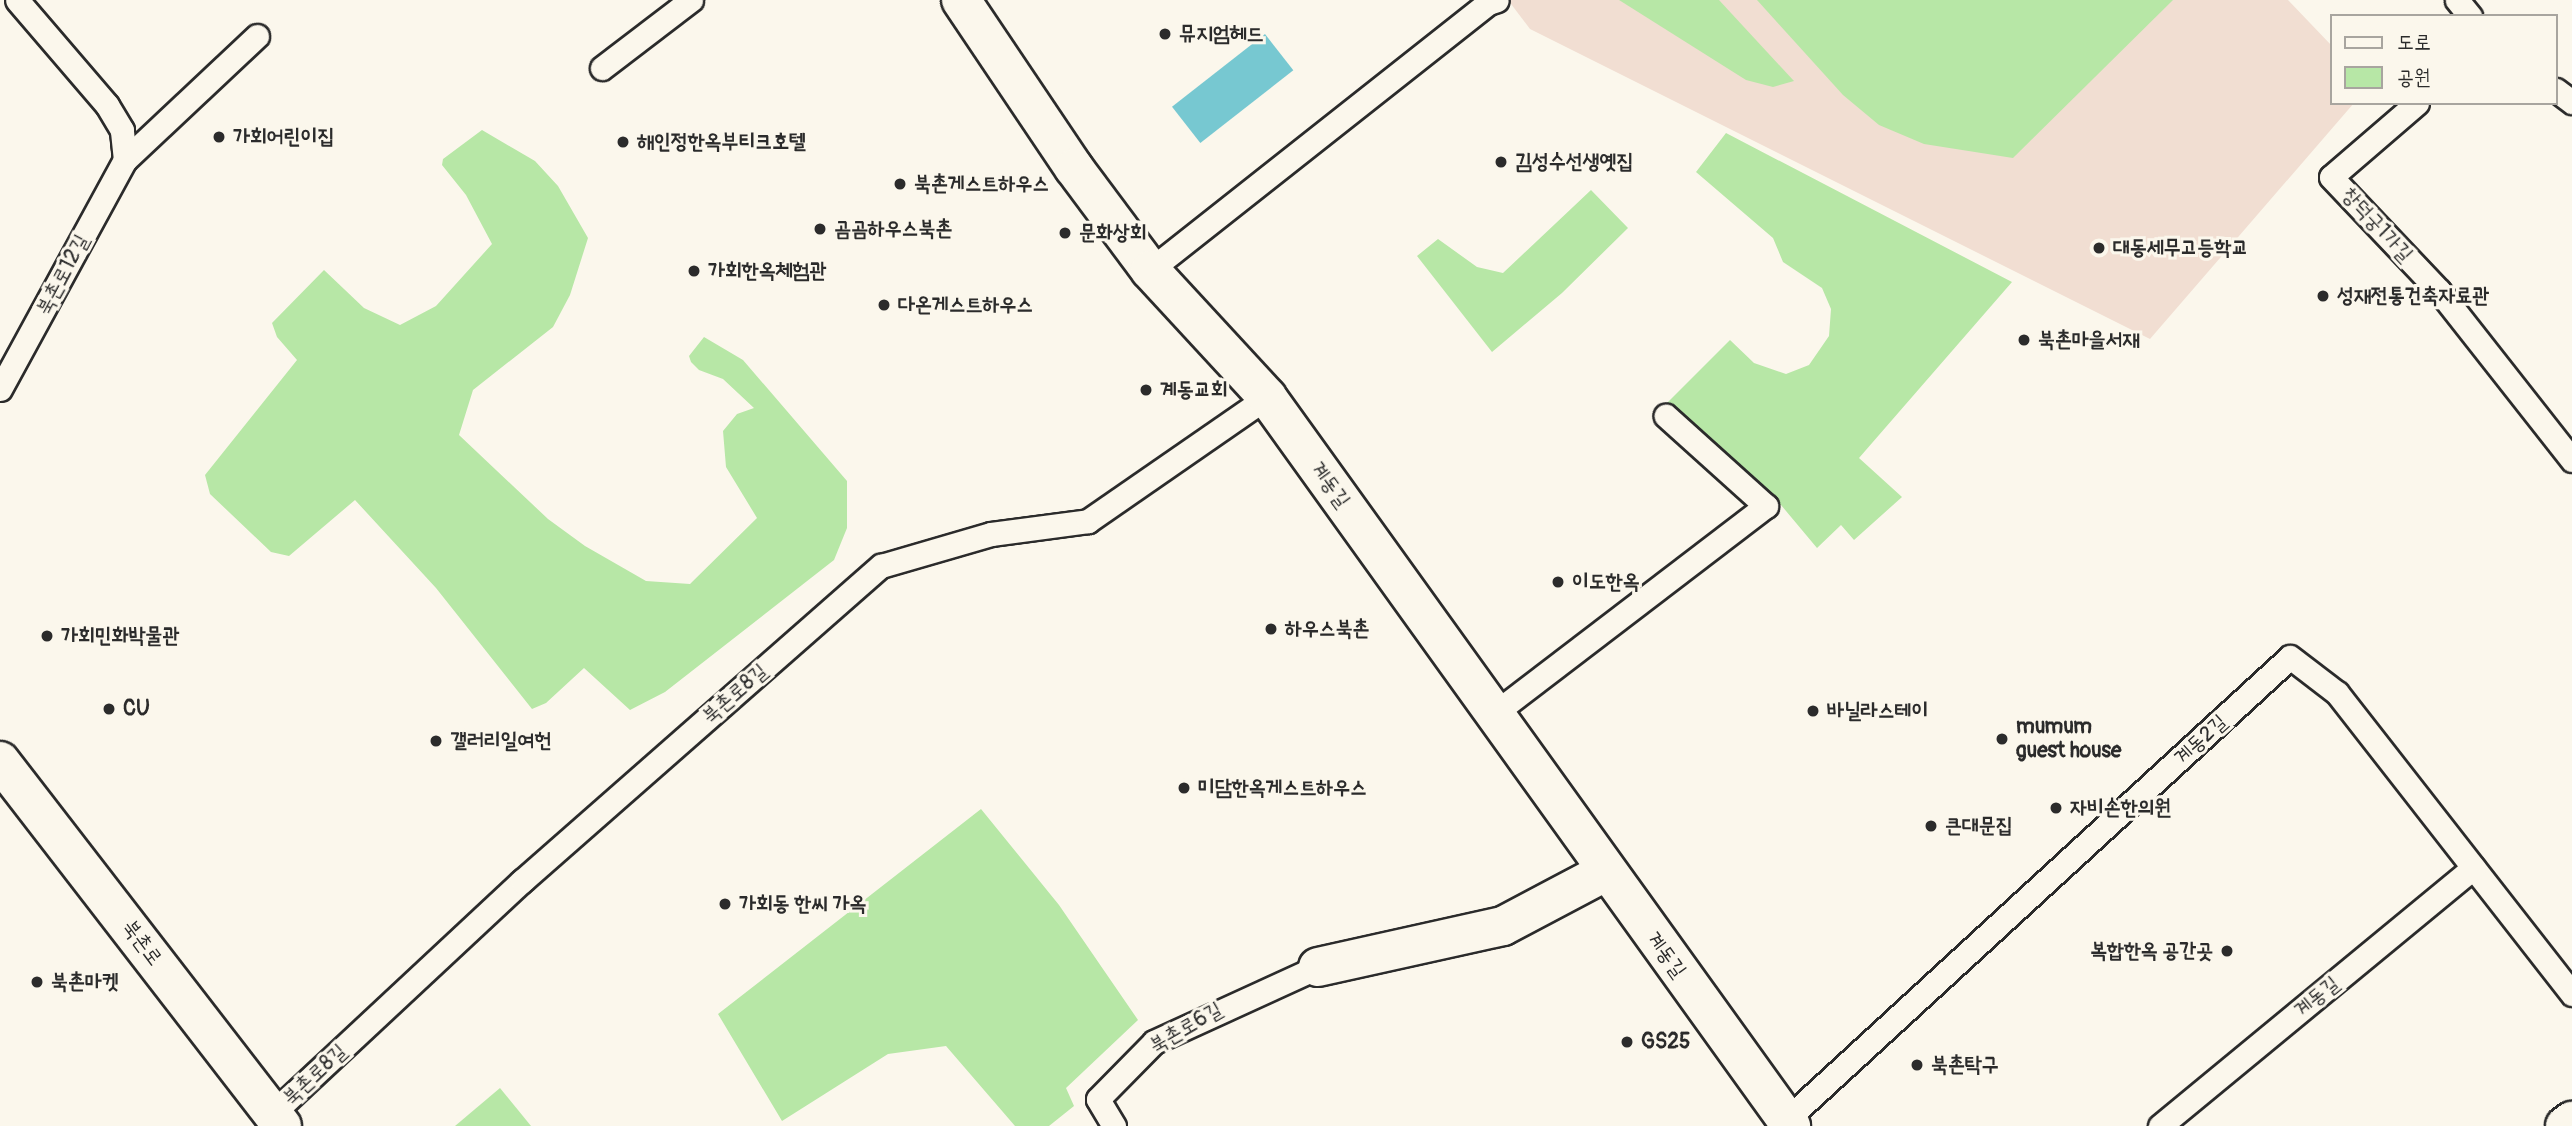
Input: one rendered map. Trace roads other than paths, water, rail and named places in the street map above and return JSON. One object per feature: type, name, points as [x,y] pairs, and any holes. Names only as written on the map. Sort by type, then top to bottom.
[{"type":"street","name":"계동길","points":[[961,0],[1074,169],[1150,271],[1267,397],[1496,713],[1605,872],[1789,1123]]},
{"type":"street","name":"북촌로","points":[[2,767],[277,1120]]},
{"type":"street","points":[[1318,967],[1503,926],[1605,872]]},
{"type":"street","points":[[2565,1126],[2572,1121]]},
{"type":"lane","points":[[17,0],[107,105],[122,130],[124,160]]},
{"type":"lane","points":[[601,68],[691,0]]},
{"type":"lane","points":[[1150,271],[1497,0]]},
{"type":"lane","name":"북촌로12길","points":[[0,389],[124,160],[257,36]]},
{"type":"lane","name":"창덕궁1가길","points":[[2415,105],[2331,177],[2439,291],[2572,460]]},
{"type":"lane","name":"북촌로8길","points":[[277,1120],[522,881],[881,566],[991,534],[1088,521],[1267,397]]},
{"type":"lane","points":[[1496,713],[1766,506],[1667,416]]},
{"type":"lane","name":"계동2길","points":[[1789,1123],[2290,657],[2337,693],[2572,994]]},
{"type":"lane","name":"계동길","points":[[2160,1126],[2473,868]]},
{"type":"lane","name":"북촌로6길","points":[[1114,1126],[1098,1098],[1154,1042],[1318,967]]},
{"type":"water","points":[[1265,34],[1293,70],[1200,143],[1172,107]]},
{"type":"place","name":"뮤지엄헤드","points":[[1165,34]]},
{"type":"place","name":"가회어린이집","points":[[219,137]]},
{"type":"place","name":"해인정한옥부티크호텔","points":[[623,142]]},
{"type":"place","name":"김성수선생옛집","points":[[1501,162]]},
{"type":"place","name":"북촌게스트하우스","points":[[900,184]]},
{"type":"place","name":"곰곰하우스북촌","points":[[820,229]]},
{"type":"place","name":"문화상회","points":[[1065,233]]},
{"type":"place","name":"대동세무고등학교","points":[[2099,248]]},
{"type":"place","name":"가회한옥체험관","points":[[694,271]]},
{"type":"place","name":"성재전통건축자료관","points":[[2323,296]]},
{"type":"place","name":"다온게스트하우스","points":[[884,305]]},
{"type":"place","name":"북촌마을서재","points":[[2024,340]]},
{"type":"place","name":"계동교회","points":[[1146,390]]},
{"type":"place","name":"이도한옥","points":[[1558,582]]},
{"type":"place","name":"하우스북촌","points":[[1271,629]]},
{"type":"place","name":"가회민화박물관","points":[[47,636]]},
{"type":"place","name":"CU","points":[[109,709]]},
{"type":"place","name":"바닐라스테이","points":[[1813,711]]},
{"type":"place","name":"mumum guest house","points":[[2002,739]]},
{"type":"place","name":"갤러리일여헌","points":[[436,741]]},
{"type":"place","name":"미담한옥게스트하우스","points":[[1184,788]]},
{"type":"place","name":"자비손한의원","points":[[2056,808]]},
{"type":"place","name":"큰대문집","points":[[1931,826]]},
{"type":"place","name":"가회동 한씨 가옥","points":[[725,904]]},
{"type":"place","name":"복합한옥 공간곳","points":[[2227,951]]},
{"type":"place","name":"북촌마켓","points":[[37,982]]},
{"type":"place","name":"GS25","points":[[1627,1042]]},
{"type":"place","name":"북촌탁구","points":[[1917,1065]]}]
